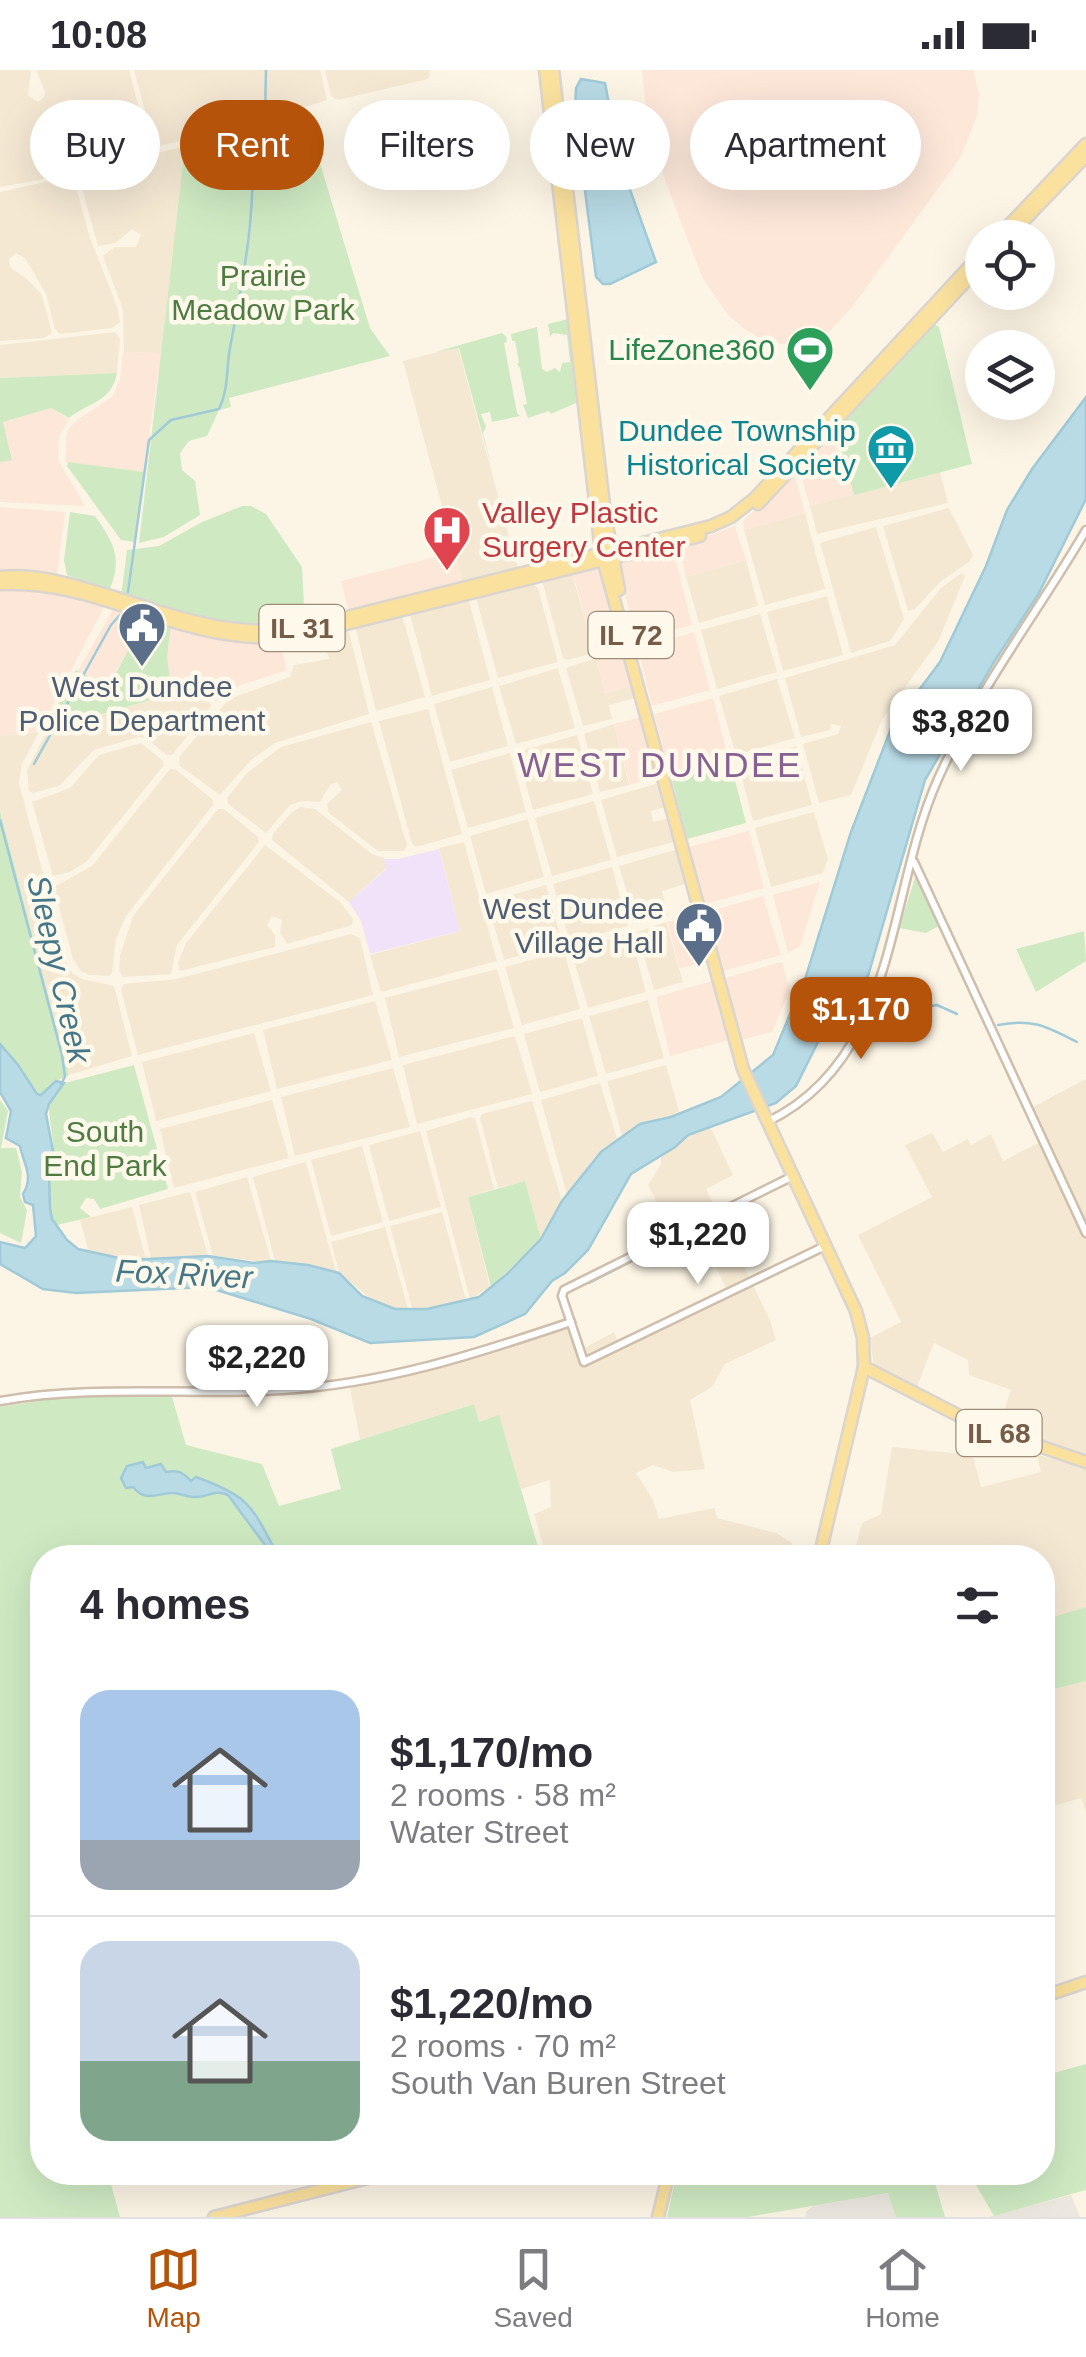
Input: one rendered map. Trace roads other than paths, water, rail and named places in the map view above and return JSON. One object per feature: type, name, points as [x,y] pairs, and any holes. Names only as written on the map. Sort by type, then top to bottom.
[{"type":"main road","name":"IL 72","points":[[549,72],[580,295],[607,555]]},
{"type":"main road","name":"IL 72","points":[[549,72],[607,555],[744,1071],[859,1320],[864,1367],[822,1545]]},
{"type":"main road","points":[[1014,220],[1086,144]]},
{"type":"main road","points":[[1024,220],[1086,156]]},
{"type":"main road","name":"IL 31","points":[[0,580],[58,581],[204,624],[264,632],[311,626],[706,528],[731,517],[754,499],[844,407],[965,271]]},
{"type":"main road","points":[[931,307],[965,278]]},
{"type":"main road","points":[[580,295],[594,306],[584,330]]},
{"type":"main road","name":"IL 68","points":[[864,1367],[977,1425],[1086,1462]]},
{"type":"main road","points":[[1055,1990],[1086,1982]]},
{"type":"main road","points":[[214,2217],[336,2185]]},
{"type":"main road","points":[[658,2217],[666,2185]]},
{"type":"street","points":[[766,1119],[821,1084],[845,1053],[872,1003],[939,777],[976,708],[1086,530]]},
{"type":"street","points":[[913,861],[1086,1233]]},
{"type":"street","points":[[793,1176],[567,1288],[562,1295],[584,1362],[826,1246]]},
{"type":"street","points":[[0,1401],[80,1390],[267,1391],[368,1381],[440,1364],[571,1322]]},
{"type":"water","points":[[581,79],[605,83],[608,100],[576,100]]},
{"type":"water","points":[[585,190],[630,190],[656,262],[610,284],[603,284],[596,277]]},
{"type":"water","name":"Fox River","points":[[1086,397],[1086,499],[1039,593],[925,780],[868,976],[852,996],[839,1000],[796,1086],[776,1103],[688,1135],[631,1174],[588,1250],[552,1281],[525,1314],[474,1337],[370,1343],[311,1319],[207,1287],[76,1293],[43,1289],[0,1264],[0,1242],[25,1248],[36,1236],[33,1205],[25,1202],[23,1194],[28,1176],[20,1146],[6,1138],[11,1111],[0,1092],[0,1044],[37,1094],[41,1095],[56,1081],[64,1083],[46,1114],[53,1151],[50,1208],[52,1219],[78,1249],[128,1260],[208,1256],[308,1265],[339,1273],[362,1296],[395,1309],[427,1309],[479,1297],[541,1239],[562,1201],[601,1152],[640,1124],[671,1117],[721,1097],[773,1055],[806,976],[851,832],[892,726],[940,662],[986,566],[1007,510],[1032,469]]},
{"type":"water","points":[[143,1462],[146,1468],[161,1464],[166,1472],[180,1472],[191,1481],[196,1477],[230,1491],[249,1506],[272,1545],[265,1545],[228,1495],[146,1496],[133,1487],[126,1488],[121,1478],[127,1466]]},
{"type":"waterway","name":"Sleepy Creek","points":[[265,100],[266,70]]},
{"type":"waterway","name":"Sleepy Creek","points":[[128,592],[149,440],[171,420],[219,409],[222,401],[244,274],[251,190]]},
{"type":"waterway","name":"Sleepy Creek","points":[[34,764],[120,615]]},
{"type":"waterway","name":"Sleepy Creek","points":[[0,820],[62,1055],[65,1077],[61,1084]]},
{"type":"waterway","points":[[849,995],[906,1010],[937,1005],[957,1014]]},
{"type":"waterway","points":[[998,1025],[1039,1025],[1077,1042]]},
{"type":"waterway","points":[[589,1283],[646,1254],[651,1261]]},
{"type":"place","name":"LifeZone360","points":[[810,392]]},
{"type":"place","name":"Dundee Township Historical Society","points":[[891,490]]},
{"type":"place","name":"Valley Plastic Surgery Center","points":[[447,572]]},
{"type":"place","name":"West Dundee Police Department","points":[[142,668]]},
{"type":"place","name":"West Dundee Village Hall","points":[[699,968]]},
{"type":"district","name":"WEST DUNDEE","points":[[660,765]]},
{"type":"park label","name":"Prairie Meadow Park","points":[[263,293]]},
{"type":"park label","name":"South End Park","points":[[105,1149]]}]
